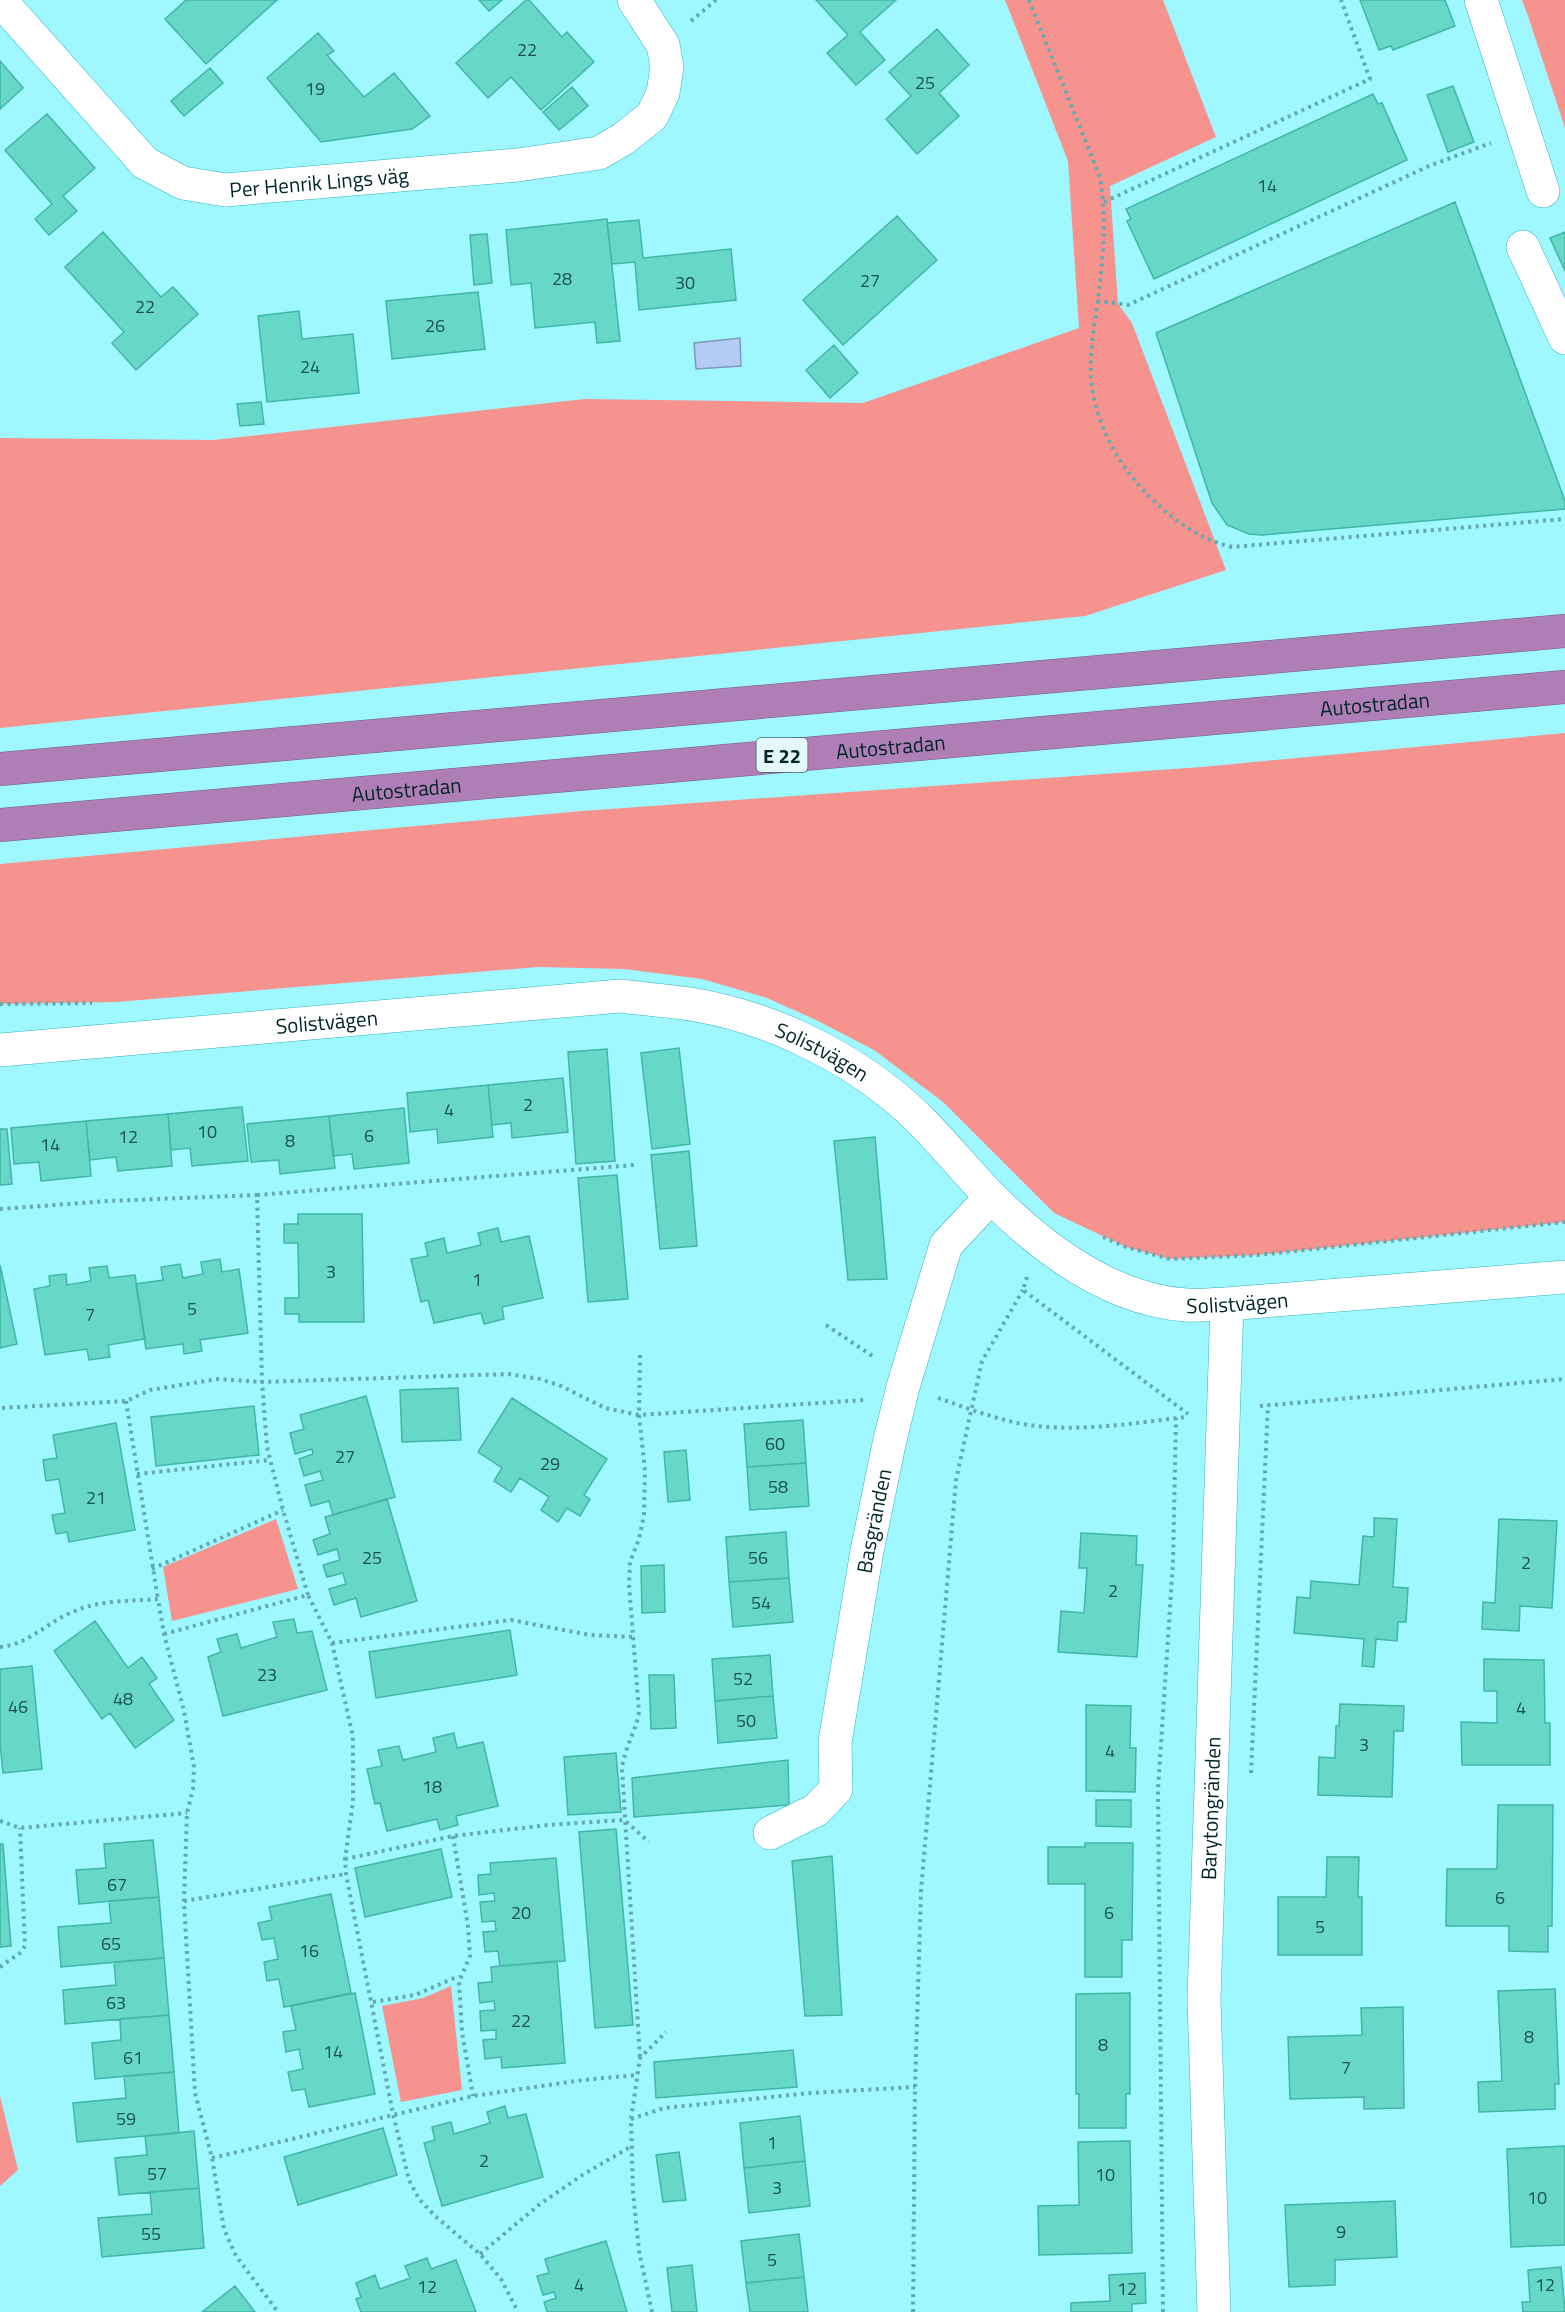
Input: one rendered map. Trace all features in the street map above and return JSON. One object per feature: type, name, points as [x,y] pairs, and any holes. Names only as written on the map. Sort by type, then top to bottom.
[{"type":"highway","points":[[0,769],[1565,631]]},
{"type":"highway","name":"Autostradan","points":[[0,825],[1565,687]]},
{"type":"street","name":"Per Henrik Lings väg","points":[[0,0],[145,163],[183,183],[225,190],[518,165],[599,153],[623,139],[652,116],[663,93],[667,67],[663,45],[634,0]]},
{"type":"street","points":[[1481,0],[1543,191]]},
{"type":"street","points":[[1523,248],[1565,338]]},
{"type":"street","name":"Solistvägen","points":[[0,1050],[620,996],[697,1005],[774,1028],[851,1065],[890,1093],[916,1116],[991,1197],[1039,1241],[1080,1268],[1110,1283],[1159,1301],[1186,1305],[1227,1304],[1565,1277]]},
{"type":"street","name":"Basgränden","points":[[770,1833],[816,1810],[836,1789],[837,1731],[867,1551],[889,1444],[904,1385],[946,1245],[991,1197]]},
{"type":"street","name":"Barytongränden","points":[[1214,2312],[1204,1999],[1227,1304]]},
{"type":"path","points":[[1029,0],[1100,177],[1104,202],[1104,246],[1092,386],[1099,421],[1118,458],[1142,490],[1173,519],[1211,542],[1232,547],[1565,519]]},
{"type":"path","points":[[1104,202],[1370,79],[1341,0]]},
{"type":"path","points":[[1098,301],[1128,305],[1430,166],[1524,131]]},
{"type":"path","points":[[0,1004],[93,1003]]},
{"type":"path","points":[[0,1209],[108,1201],[257,1195],[635,1165]]},
{"type":"path","points":[[257,1195],[262,1382],[267,1447],[308,1595],[332,1643],[353,1737],[353,1802],[345,1859],[346,1874],[373,2002],[393,2114],[409,2180],[419,2199],[435,2216],[480,2254],[501,2279],[518,2312]]},
{"type":"path","points":[[1095,1233],[1126,1247],[1170,1259],[1303,1251],[1565,1222]]},
{"type":"path","points":[[913,2312],[915,2087],[921,1891],[956,1480],[982,1361],[1023,1290]]},
{"type":"path","points":[[826,1325],[887,1365],[904,1385]]},
{"type":"path","points":[[640,1355],[639,1415],[645,1471],[644,1515],[639,1539],[630,1562],[629,1584],[639,1712],[637,1725],[623,1755],[624,1820],[640,2058],[631,2119],[633,2192],[639,2251],[652,2312]]},
{"type":"path","points":[[0,1408],[126,1401],[150,1390],[218,1379],[262,1382],[508,1374],[527,1376],[561,1386],[604,1408],[639,1415],[904,1385],[971,1410],[1018,1423],[1062,1427],[1111,1425],[1191,1416]]},
{"type":"path","points":[[126,1401],[151,1569],[164,1634],[184,1712],[194,1767],[193,1789],[187,1813],[184,1901],[195,2093],[212,2158],[224,2229],[236,2256],[279,2312]]},
{"type":"path","points":[[1251,1779],[1268,1406]]},
{"type":"path","points":[[1163,2312],[1158,1790],[1173,1562],[1176,1418]]},
{"type":"path","points":[[137,1474],[270,1460]]},
{"type":"path","points":[[151,1569],[283,1510]]},
{"type":"path","points":[[164,1634],[308,1595]]},
{"type":"path","points":[[0,1647],[23,1642],[62,1617],[89,1606],[158,1599]]},
{"type":"path","points":[[332,1643],[511,1620],[597,1636],[633,1637]]},
{"type":"path","points":[[0,1821],[20,1828],[187,1813]]},
{"type":"path","points":[[345,1859],[453,1836],[548,1825],[624,1820],[649,1842]]},
{"type":"path","points":[[0,1967],[20,1953],[25,1946],[20,1828]]},
{"type":"path","points":[[453,1836],[468,1926],[470,1956],[460,1975],[462,2032],[472,2096]]},
{"type":"path","points":[[184,1901],[346,1874]]},
{"type":"path","points":[[373,2002],[415,1995],[460,1975]]},
{"type":"path","points":[[640,2058],[666,2032]]},
{"type":"path","points":[[212,2158],[472,2096],[583,2080],[637,2075]]},
{"type":"path","points":[[631,2119],[664,2108],[810,2093],[915,2087]]},
{"type":"path","points":[[480,2254],[540,2204],[584,2174],[632,2146]]},
{"type":"shaded area","points":[[1005,0],[1163,0],[1216,137],[1110,186],[1118,304],[1132,323],[1226,570],[1085,616],[0,728],[0,438],[213,440],[585,399],[863,403],[1079,328],[1068,161]]},
{"type":"shaded area","points":[[1522,0],[1565,0],[1565,128],[1528,16]]},
{"type":"shaded area","points":[[1565,733],[1565,1222],[1258,1255],[1170,1259],[1126,1247],[1054,1213],[943,1102],[874,1050],[767,998],[702,979],[624,969],[538,967],[116,1002],[0,1004],[0,864],[582,811],[1201,767]]},
{"type":"shaded area","points":[[276,1519],[298,1589],[172,1621],[163,1567]]},
{"type":"shaded area","points":[[451,1986],[462,2090],[401,2102],[382,2006],[423,1998]]},
{"type":"shaded area","points":[[0,2096],[18,2170],[0,2186]]},
{"type":"water","points":[[740,338],[741,366],[696,369],[694,343]]},
{"type":"building","points":[[186,0],[277,0],[206,64],[165,19]]},
{"type":"building","points":[[479,0],[502,0],[489,11]]},
{"type":"building","points":[[526,0],[529,0],[562,37],[567,32],[594,62],[541,110],[511,77],[488,98],[456,63]]},
{"type":"building","points":[[816,0],[896,0],[860,32],[885,60],[856,85],[827,53],[848,35]]},
{"type":"building","points":[[1360,0],[1445,0],[1455,26],[1393,50],[1391,46],[1379,50]]},
{"type":"building","points":[[937,29],[969,65],[939,93],[959,116],[917,154],[886,119],[911,96],[889,72]]},
{"type":"building","points":[[318,33],[334,51],[327,55],[364,97],[394,73],[430,116],[412,129],[321,142],[267,78]]},
{"type":"building","points":[[0,61],[23,88],[0,109]]},
{"type":"building","points":[[210,68],[223,83],[184,116],[171,101]]},
{"type":"building","points":[[1453,86],[1474,142],[1448,152],[1427,95]]},
{"type":"building","points":[[572,87],[588,106],[559,130],[543,112]]},
{"type":"building","points":[[1373,94],[1378,104],[1382,103],[1407,160],[1154,279],[1127,221],[1131,219],[1126,209]]},
{"type":"building","points":[[47,114],[95,168],[63,196],[77,211],[49,235],[35,219],[52,204],[5,150]]},
{"type":"building","points":[[1455,202],[1565,501],[1565,509],[1262,535],[1249,534],[1227,525],[1212,503],[1156,333]]},
{"type":"building","points":[[897,216],[937,260],[843,345],[803,300]]},
{"type":"building","points":[[607,219],[620,341],[597,343],[595,322],[535,328],[531,283],[511,285],[506,230]]},
{"type":"building","points":[[639,220],[643,258],[731,249],[736,300],[639,310],[635,262],[612,264],[607,223]]},
{"type":"building","points":[[103,232],[161,297],[173,287],[198,314],[136,370],[112,343],[124,332],[65,267]]},
{"type":"building","points":[[1565,232],[1565,271],[1550,238]]},
{"type":"building","points":[[487,234],[492,283],[474,285],[470,235]]},
{"type":"building","points":[[478,292],[485,349],[392,359],[386,301]]},
{"type":"building","points":[[299,311],[302,339],[353,334],[359,393],[267,402],[258,316]]},
{"type":"building","points":[[834,345],[858,373],[830,398],[806,370]]},
{"type":"building","points":[[261,402],[264,424],[240,426],[237,404]]},
{"type":"building","points":[[679,1048],[690,1144],[652,1149],[641,1053]]},
{"type":"building","points":[[607,1049],[615,1161],[576,1164],[568,1052]]},
{"type":"building","points":[[563,1078],[568,1132],[512,1138],[511,1123],[492,1125],[488,1085]]},
{"type":"building","points":[[488,1085],[493,1137],[438,1143],[437,1129],[410,1132],[407,1093]]},
{"type":"building","points":[[242,1107],[248,1161],[192,1166],[190,1148],[171,1150],[168,1114]]},
{"type":"building","points":[[404,1108],[409,1163],[354,1169],[352,1154],[333,1156],[329,1116]]},
{"type":"building","points":[[168,1114],[172,1166],[118,1171],[116,1157],[90,1160],[86,1121]]},
{"type":"building","points":[[329,1116],[335,1168],[280,1174],[279,1160],[251,1162],[247,1124]]},
{"type":"building","points":[[86,1121],[91,1176],[41,1181],[39,1162],[14,1164],[11,1128]]},
{"type":"building","points":[[0,1129],[7,1129],[12,1184],[0,1185]]},
{"type":"building","points":[[875,1137],[887,1279],[848,1280],[834,1141]]},
{"type":"building","points":[[689,1151],[697,1246],[660,1249],[651,1155]]},
{"type":"building","points":[[617,1175],[628,1299],[588,1302],[578,1178]]},
{"type":"building","points":[[298,1214],[362,1214],[364,1322],[299,1322],[299,1314],[285,1314],[285,1298],[299,1298],[298,1243],[284,1243],[284,1224],[298,1224]]},
{"type":"building","points":[[498,1228],[501,1242],[529,1236],[543,1298],[502,1307],[504,1319],[484,1324],[481,1313],[434,1323],[428,1300],[421,1302],[411,1259],[428,1256],[425,1243],[444,1238],[447,1253],[481,1245],[478,1233]]},
{"type":"building","points":[[220,1259],[222,1272],[239,1269],[248,1333],[200,1340],[202,1351],[184,1354],[183,1344],[146,1349],[136,1284],[163,1280],[161,1267],[180,1264],[183,1278],[203,1274],[201,1262]]},
{"type":"building","points":[[0,1265],[17,1344],[0,1348]]},
{"type":"building","points":[[107,1266],[109,1278],[135,1275],[145,1339],[108,1345],[110,1357],[89,1360],[87,1349],[45,1355],[34,1289],[50,1286],[49,1276],[66,1274],[67,1285],[91,1281],[89,1268]]},
{"type":"building","points":[[458,1388],[461,1440],[402,1442],[400,1390]]},
{"type":"building","points":[[366,1396],[395,1497],[333,1515],[329,1501],[311,1506],[305,1485],[323,1480],[320,1471],[304,1476],[299,1459],[313,1454],[312,1449],[295,1454],[290,1433],[304,1429],[300,1415]]},
{"type":"building","points":[[512,1398],[607,1459],[584,1495],[590,1499],[580,1516],[567,1508],[558,1522],[541,1510],[549,1497],[520,1478],[511,1492],[494,1481],[502,1468],[478,1452]]},
{"type":"building","points":[[254,1406],[259,1455],[156,1466],[151,1417]]},
{"type":"building","points":[[803,1420],[806,1463],[747,1467],[744,1424]]},
{"type":"building","points":[[116,1423],[135,1530],[69,1542],[67,1532],[56,1534],[52,1515],[65,1513],[59,1479],[46,1481],[43,1460],[57,1458],[53,1435]]},
{"type":"building","points":[[686,1450],[690,1500],[668,1502],[664,1452]]},
{"type":"building","points":[[806,1463],[809,1506],[750,1510],[747,1467]]},
{"type":"building","points":[[387,1499],[417,1601],[361,1617],[356,1598],[334,1605],[329,1589],[346,1584],[343,1573],[327,1577],[323,1565],[340,1560],[337,1549],[318,1555],[313,1540],[330,1534],[325,1517]]},
{"type":"building","points":[[1374,1518],[1397,1519],[1393,1587],[1408,1588],[1406,1622],[1398,1622],[1397,1641],[1376,1639],[1374,1667],[1362,1666],[1364,1639],[1294,1633],[1297,1597],[1310,1598],[1311,1581],[1359,1585],[1363,1536],[1374,1537]]},
{"type":"building","points":[[1499,1519],[1557,1521],[1552,1608],[1520,1606],[1519,1631],[1482,1629],[1483,1602],[1495,1603]]},
{"type":"building","points":[[786,1532],[789,1578],[729,1582],[726,1537]]},
{"type":"building","points":[[1081,1533],[1137,1536],[1136,1565],[1143,1565],[1137,1657],[1058,1652],[1061,1611],[1084,1613],[1087,1568],[1079,1568]]},
{"type":"building","points":[[664,1565],[665,1612],[642,1613],[641,1566]]},
{"type":"building","points":[[789,1578],[793,1622],[733,1627],[729,1582]]},
{"type":"building","points":[[294,1619],[297,1633],[312,1631],[327,1690],[223,1716],[208,1657],[221,1652],[217,1639],[237,1634],[241,1648],[277,1637],[273,1622]]},
{"type":"building","points":[[95,1621],[128,1668],[142,1657],[157,1678],[149,1684],[174,1720],[135,1748],[110,1713],[102,1719],[54,1651]]},
{"type":"building","points":[[510,1630],[517,1675],[376,1698],[369,1652]]},
{"type":"building","points":[[770,1655],[773,1696],[715,1701],[712,1659]]},
{"type":"building","points":[[1484,1659],[1544,1660],[1545,1723],[1550,1723],[1550,1765],[1462,1765],[1461,1722],[1497,1723],[1497,1691],[1484,1691]]},
{"type":"building","points":[[32,1666],[42,1769],[3,1773],[0,1743],[0,1669]]},
{"type":"building","points":[[649,1675],[674,1675],[676,1728],[651,1729]]},
{"type":"building","points":[[773,1696],[777,1738],[718,1743],[715,1701]]},
{"type":"building","points":[[1340,1704],[1404,1706],[1403,1731],[1394,1731],[1392,1797],[1318,1795],[1319,1757],[1335,1758],[1336,1726],[1339,1726]]},
{"type":"building","points":[[1086,1705],[1131,1706],[1130,1748],[1136,1748],[1135,1792],[1086,1791]]},
{"type":"building","points":[[454,1733],[457,1748],[483,1742],[498,1806],[456,1816],[458,1825],[440,1830],[437,1819],[387,1831],[380,1803],[375,1804],[367,1769],[382,1766],[378,1750],[399,1746],[403,1760],[436,1752],[433,1738]]},
{"type":"building","points":[[616,1753],[621,1812],[568,1815],[564,1757]]},
{"type":"building","points":[[788,1760],[789,1805],[634,1817],[632,1778]]},
{"type":"building","points":[[1096,1800],[1131,1800],[1131,1827],[1096,1826]]},
{"type":"building","points":[[1498,1805],[1553,1805],[1552,1926],[1548,1926],[1548,1952],[1509,1951],[1509,1926],[1446,1926],[1447,1869],[1497,1869]]},
{"type":"building","points":[[616,1829],[633,2025],[595,2028],[579,1832]]},
{"type":"building","points":[[153,1840],[159,1897],[79,1904],[76,1870],[106,1868],[104,1844]]},
{"type":"building","points":[[1085,1843],[1133,1843],[1132,1940],[1122,1940],[1122,1977],[1085,1977],[1085,1884],[1048,1884],[1048,1847],[1085,1847]]},
{"type":"building","points":[[0,1844],[3,1844],[11,1946],[0,1947]]},
{"type":"building","points":[[441,1849],[452,1897],[365,1917],[355,1868]]},
{"type":"building","points":[[832,1856],[842,2015],[805,2016],[792,1861]]},
{"type":"building","points":[[1327,1857],[1359,1857],[1358,1897],[1362,1897],[1362,1955],[1278,1955],[1278,1897],[1326,1897]]},
{"type":"building","points":[[556,1858],[565,1961],[500,1966],[498,1951],[485,1952],[483,1932],[496,1931],[495,1921],[482,1922],[480,1902],[495,1901],[494,1893],[479,1895],[478,1875],[491,1874],[490,1863]]},
{"type":"building","points":[[331,1894],[351,1993],[284,2007],[279,1979],[267,1981],[264,1962],[278,1959],[274,1938],[262,1940],[258,1923],[272,1920],[269,1907]]},
{"type":"building","points":[[159,1897],[164,1958],[61,1967],[58,1927],[111,1923],[109,1901]]},
{"type":"building","points":[[164,1958],[169,2015],[65,2024],[63,1990],[116,1985],[114,1962]]},
{"type":"building","points":[[557,1961],[565,2063],[502,2068],[501,2057],[485,2059],[483,2040],[496,2039],[496,2030],[481,2031],[480,2011],[495,2010],[494,2001],[480,2003],[478,1983],[492,1982],[491,1967]]},
{"type":"building","points":[[1555,1989],[1559,2084],[1555,2084],[1555,2109],[1479,2112],[1478,2082],[1502,2081],[1498,1991]]},
{"type":"building","points":[[355,1993],[375,2094],[309,2107],[305,2089],[292,2091],[288,2072],[303,2069],[299,2049],[286,2052],[283,2032],[296,2030],[291,2006]]},
{"type":"building","points":[[1130,1993],[1130,2094],[1126,2094],[1126,2128],[1079,2128],[1079,2094],[1076,2094],[1076,1994]]},
{"type":"building","points":[[1403,2007],[1404,2108],[1364,2109],[1364,2097],[1290,2099],[1288,2037],[1362,2035],[1361,2008]]},
{"type":"building","points":[[169,2015],[174,2072],[95,2079],[92,2043],[121,2040],[120,2019]]},
{"type":"building","points":[[793,2050],[797,2087],[656,2098],[654,2062]]},
{"type":"building","points":[[174,2072],[179,2133],[77,2142],[73,2103],[126,2098],[124,2076]]},
{"type":"building","points":[[505,2106],[508,2118],[526,2114],[543,2177],[442,2206],[424,2143],[435,2140],[432,2127],[451,2122],[454,2134],[490,2123],[487,2112]]},
{"type":"building","points":[[800,2116],[805,2161],[744,2168],[740,2123]]},
{"type":"building","points":[[383,2128],[397,2175],[298,2205],[284,2157]]},
{"type":"building","points":[[194,2131],[199,2188],[119,2195],[115,2158],[147,2155],[145,2136]]},
{"type":"building","points":[[1130,2141],[1132,2253],[1039,2255],[1038,2206],[1079,2205],[1078,2142]]},
{"type":"building","points":[[1565,2146],[1565,2245],[1511,2247],[1507,2149]]},
{"type":"building","points":[[679,2152],[686,2200],[663,2202],[656,2155]]},
{"type":"building","points":[[805,2161],[810,2206],[749,2213],[744,2168]]},
{"type":"building","points":[[199,2188],[204,2248],[102,2257],[98,2218],[152,2214],[150,2192]]},
{"type":"building","points":[[1395,2201],[1397,2257],[1335,2260],[1335,2285],[1289,2287],[1285,2205]]},
{"type":"building","points":[[799,2234],[804,2277],[746,2283],[741,2241]]},
{"type":"building","points":[[606,2241],[627,2312],[547,2312],[544,2302],[556,2298],[554,2292],[543,2295],[537,2276],[549,2273],[545,2259]]},
{"type":"building","points":[[427,2258],[431,2269],[456,2260],[476,2312],[361,2312],[356,2299],[361,2297],[356,2283],[375,2275],[380,2289],[410,2278],[405,2266]]},
{"type":"building","points":[[692,2265],[697,2312],[672,2312],[667,2268]]},
{"type":"building","points":[[1561,2267],[1565,2312],[1523,2312],[1522,2302],[1530,2302],[1528,2270]]},
{"type":"building","points":[[1145,2273],[1146,2303],[1132,2304],[1132,2312],[1071,2312],[1071,2303],[1110,2301],[1109,2275]]},
{"type":"building","points":[[804,2277],[808,2312],[750,2312],[746,2283]]},
{"type":"building","points":[[235,2286],[255,2312],[202,2312]]}]
